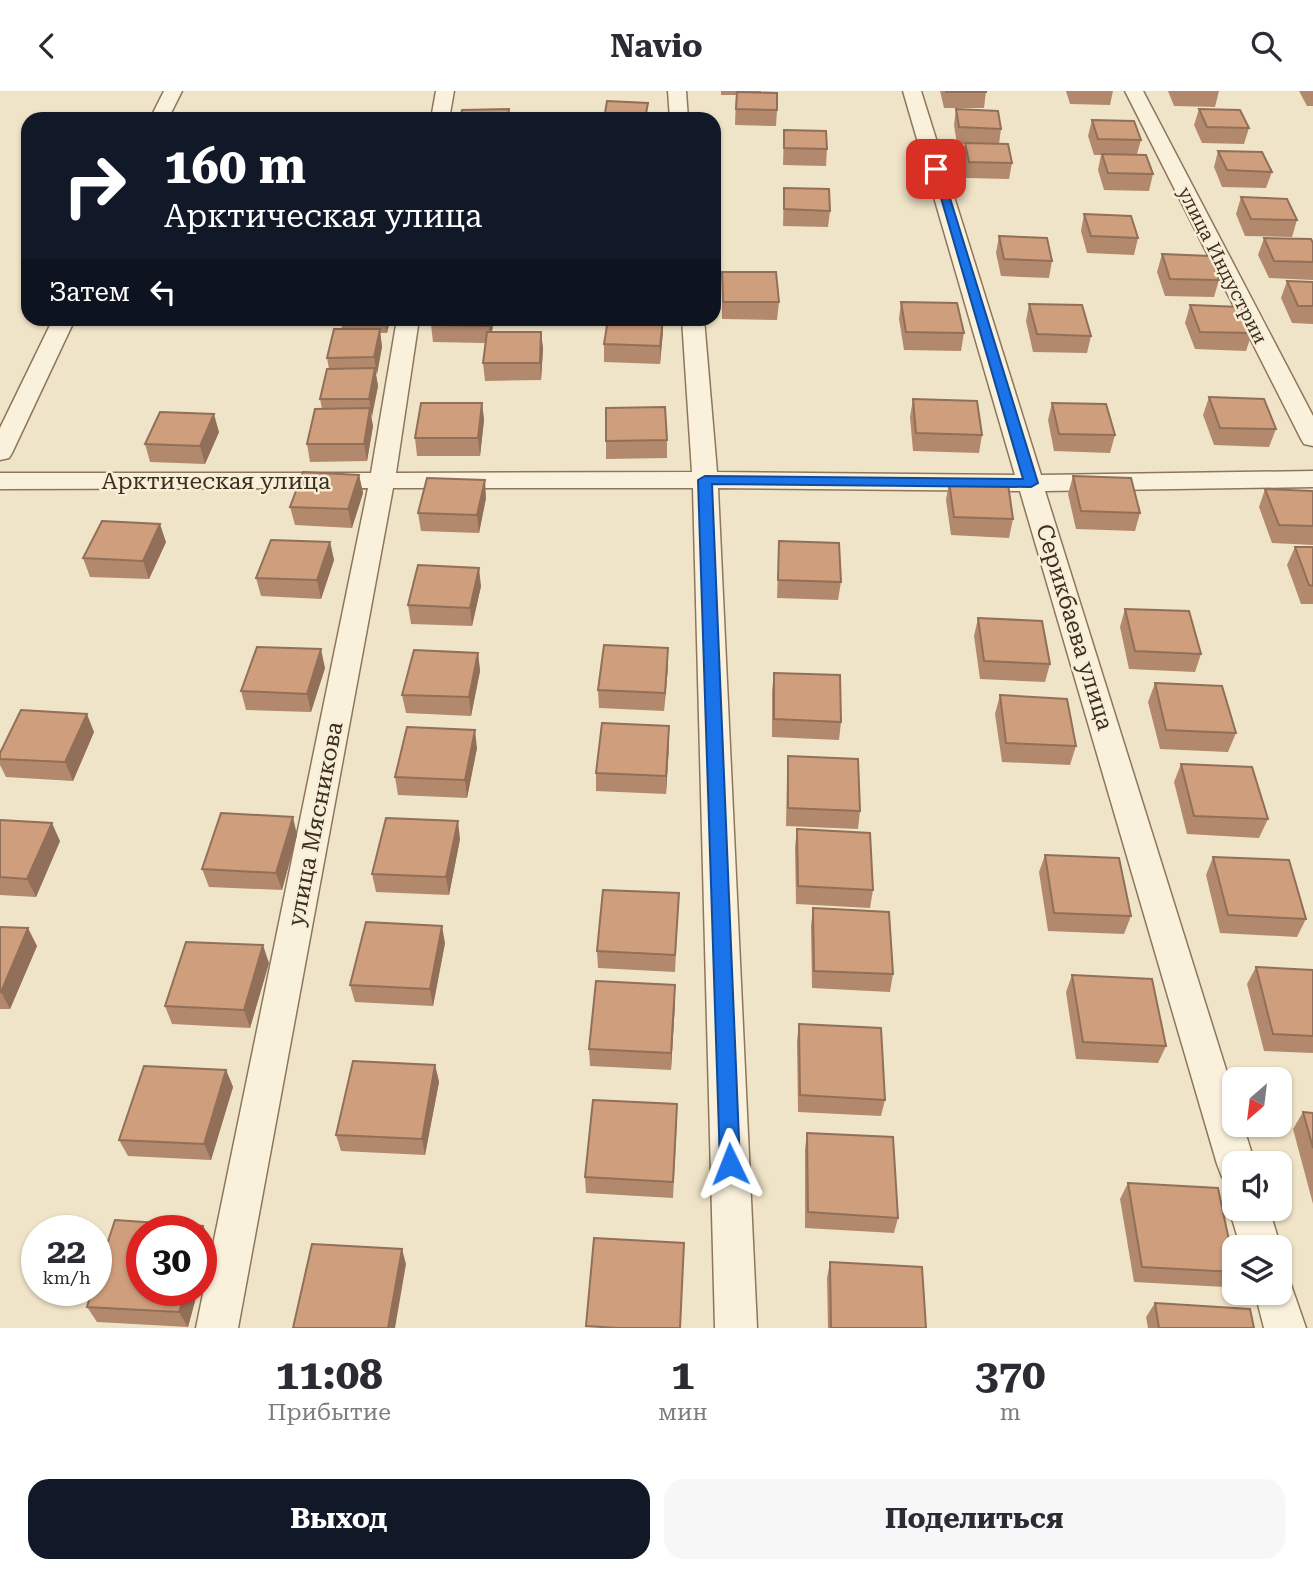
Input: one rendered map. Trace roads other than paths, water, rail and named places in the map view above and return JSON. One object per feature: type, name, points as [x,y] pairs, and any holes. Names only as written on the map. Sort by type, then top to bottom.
[{"type":"street","points":[[162,112],[173,91]]},
{"type":"street","points":[[441,112],[444,91]]},
{"type":"street","points":[[677,91],[678,112]]},
{"type":"street","name":"Серикбаева улица","points":[[912,91],[1232,1151]]},
{"type":"street","name":"улица Индустрии","points":[[1134,91],[1313,439]]},
{"type":"street","points":[[0,453],[61,326]]},
{"type":"street","name":"улица Мясникова","points":[[216,1328],[382,481],[407,326]]},
{"type":"street","points":[[693,326],[705,480],[736,1328]]},
{"type":"street","name":"Арктическая улица","points":[[0,481],[705,480],[1031,483],[1313,479]]},
{"type":"street","points":[[1278,1305],[1285,1328]]}]
